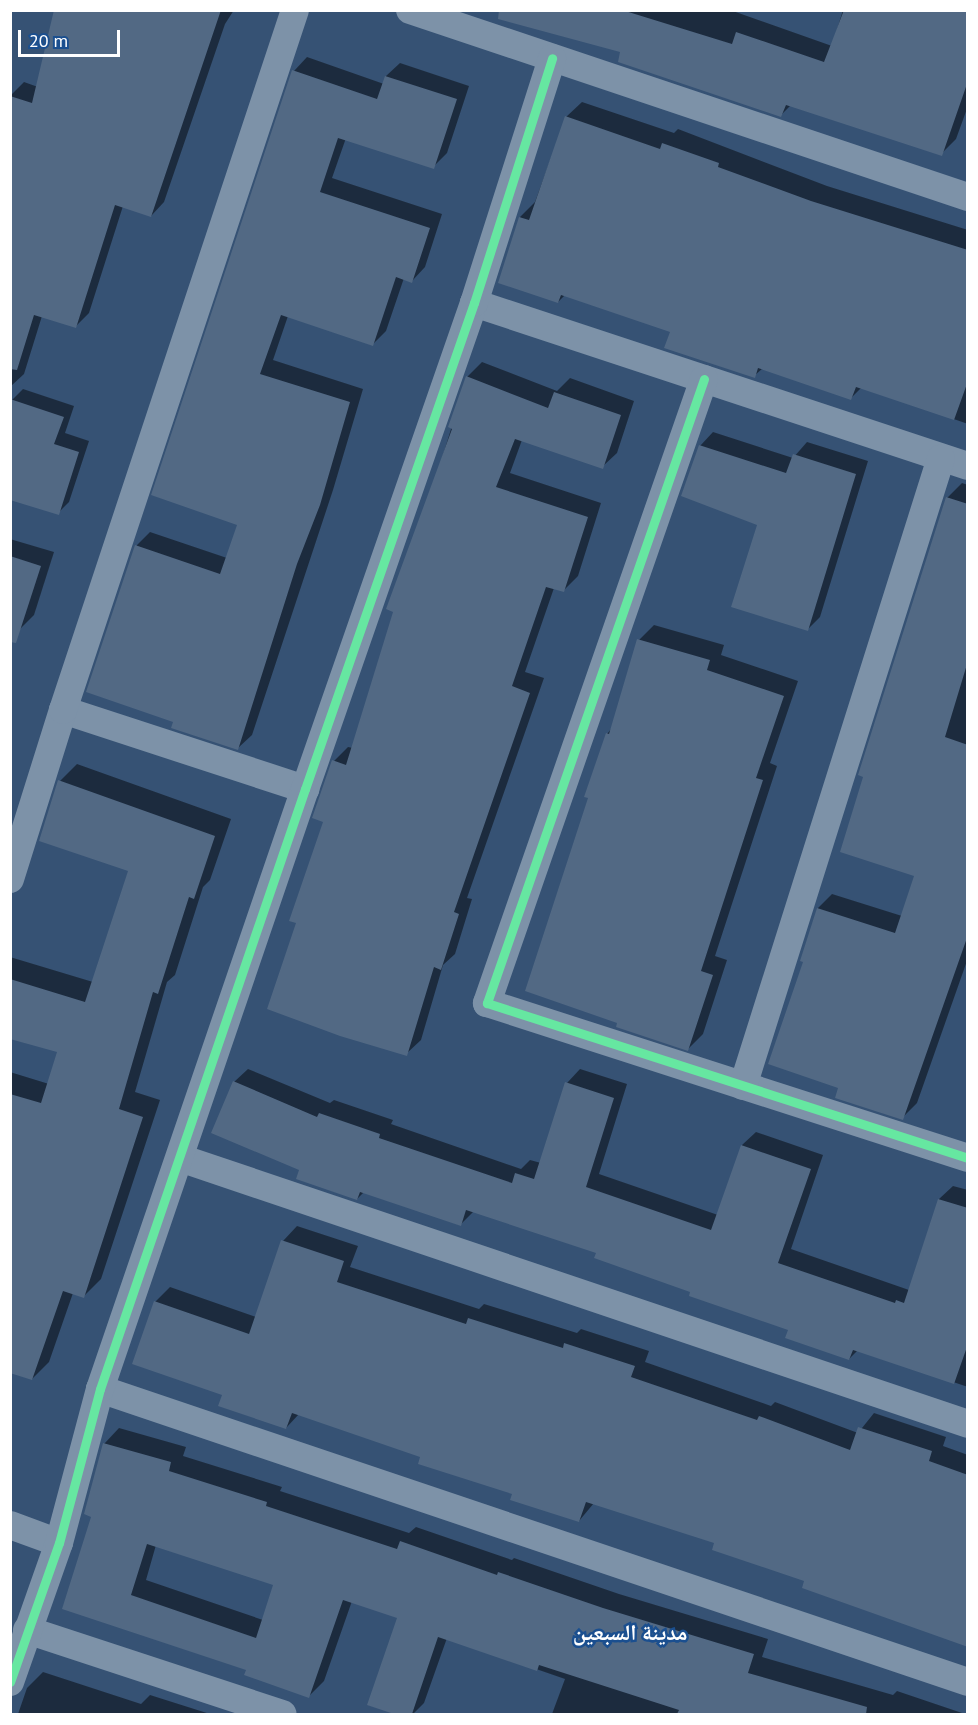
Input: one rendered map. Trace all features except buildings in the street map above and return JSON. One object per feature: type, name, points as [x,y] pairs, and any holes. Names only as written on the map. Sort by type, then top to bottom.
[{"type":"street","points":[[10,879],[63,710],[295,10]]},
{"type":"street","points":[[410,10],[968,197]]},
{"type":"street","points":[[10,1682],[59,1543],[100,1389],[474,303],[552,58]]},
{"type":"street","points":[[474,303],[954,462],[743,1086]]},
{"type":"street","points":[[704,379],[487,1003],[968,1158]]},
{"type":"street","points":[[63,710],[305,789]]},
{"type":"street","points":[[180,1158],[968,1424]]},
{"type":"street","points":[[100,1389],[968,1682]]},
{"type":"street","points":[[10,1526],[59,1543]]},
{"type":"street","points":[[27,1630],[283,1714]]},
{"type":"cycle path","points":[[10,1682],[59,1543],[100,1389],[474,303],[552,58]]},
{"type":"cycle path","points":[[704,379],[487,1003],[968,1158]]},
{"type":"district","name":"مدينة السبعين","points":[[630,1633]]}]
